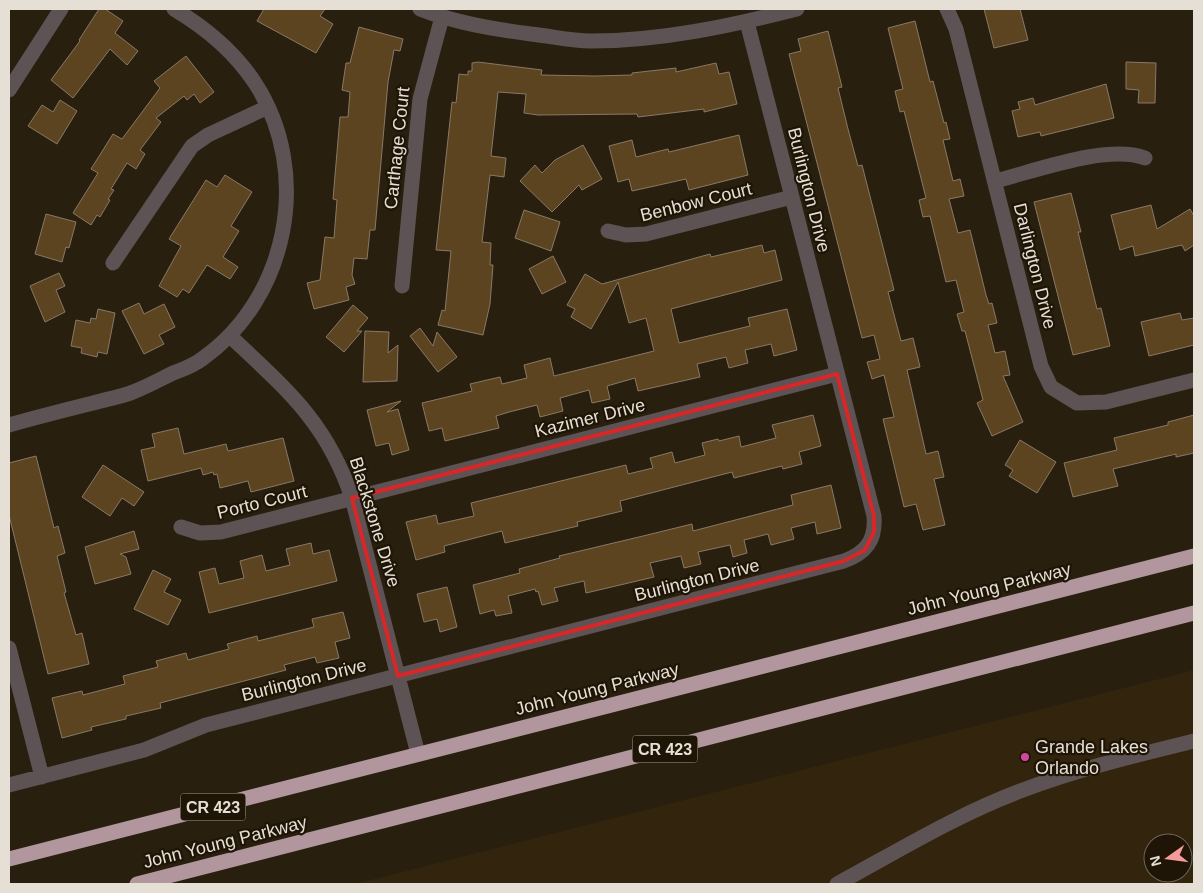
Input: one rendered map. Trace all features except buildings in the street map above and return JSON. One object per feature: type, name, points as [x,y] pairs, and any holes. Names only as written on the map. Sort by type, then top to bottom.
[{"type":"highway","name":"John Young Parkway","points":[[9,859],[1194,556]]},
{"type":"highway","name":"John Young Parkway","points":[[137,884],[1194,613]]},
{"type":"street","points":[[9,90],[61,9]]},
{"type":"street","points":[[9,425],[132,393],[201,360],[230,336],[250,312],[265,286],[277,256],[283,231],[286,205],[285,170],[279,138],[268,107],[255,83],[238,61],[207,31],[174,9]]},
{"type":"street","points":[[420,9],[442,17],[495,30],[590,41],[674,35],[747,22],[797,9]]},
{"type":"street","name":"Darlington Drive","points":[[947,9],[956,29],[1041,366],[1051,387],[1077,403],[1106,402],[1194,380]]},
{"type":"street","name":"Carthage Court","points":[[402,286],[420,99],[442,17]]},
{"type":"street","name":"Burlington Drive","points":[[9,785],[144,750],[206,725],[844,561],[859,555],[865,550],[872,538],[874,516],[747,22]]},
{"type":"street","points":[[113,263],[192,146],[208,135],[268,107]]},
{"type":"street","points":[[995,181],[1099,155],[1123,153],[1146,158]]},
{"type":"street","name":"Benbow Court","points":[[608,231],[626,235],[646,234],[792,198]]},
{"type":"street","name":"Blackstone Drive","points":[[230,336],[288,391],[311,416],[336,456],[352,498],[418,754]]},
{"type":"street","name":"Kazimer Drive","points":[[352,498],[837,374]]},
{"type":"street","name":"Porto Court","points":[[181,527],[191,531],[211,534],[352,498]]},
{"type":"street","points":[[9,648],[42,777]]},
{"type":"street","points":[[837,884],[938,828],[1023,790],[1130,757],[1194,741]]},
{"type":"highlighted area","points":[[837,374],[874,516],[874,532],[865,550],[844,561],[398,676],[352,498]]},
{"type":"shaded area","name":"Grande Lakes Orlando","points":[[1194,670],[1194,884],[355,884]]},
{"type":"place","name":"Grande Lakes Orlando","points":[[1025,757]]}]
